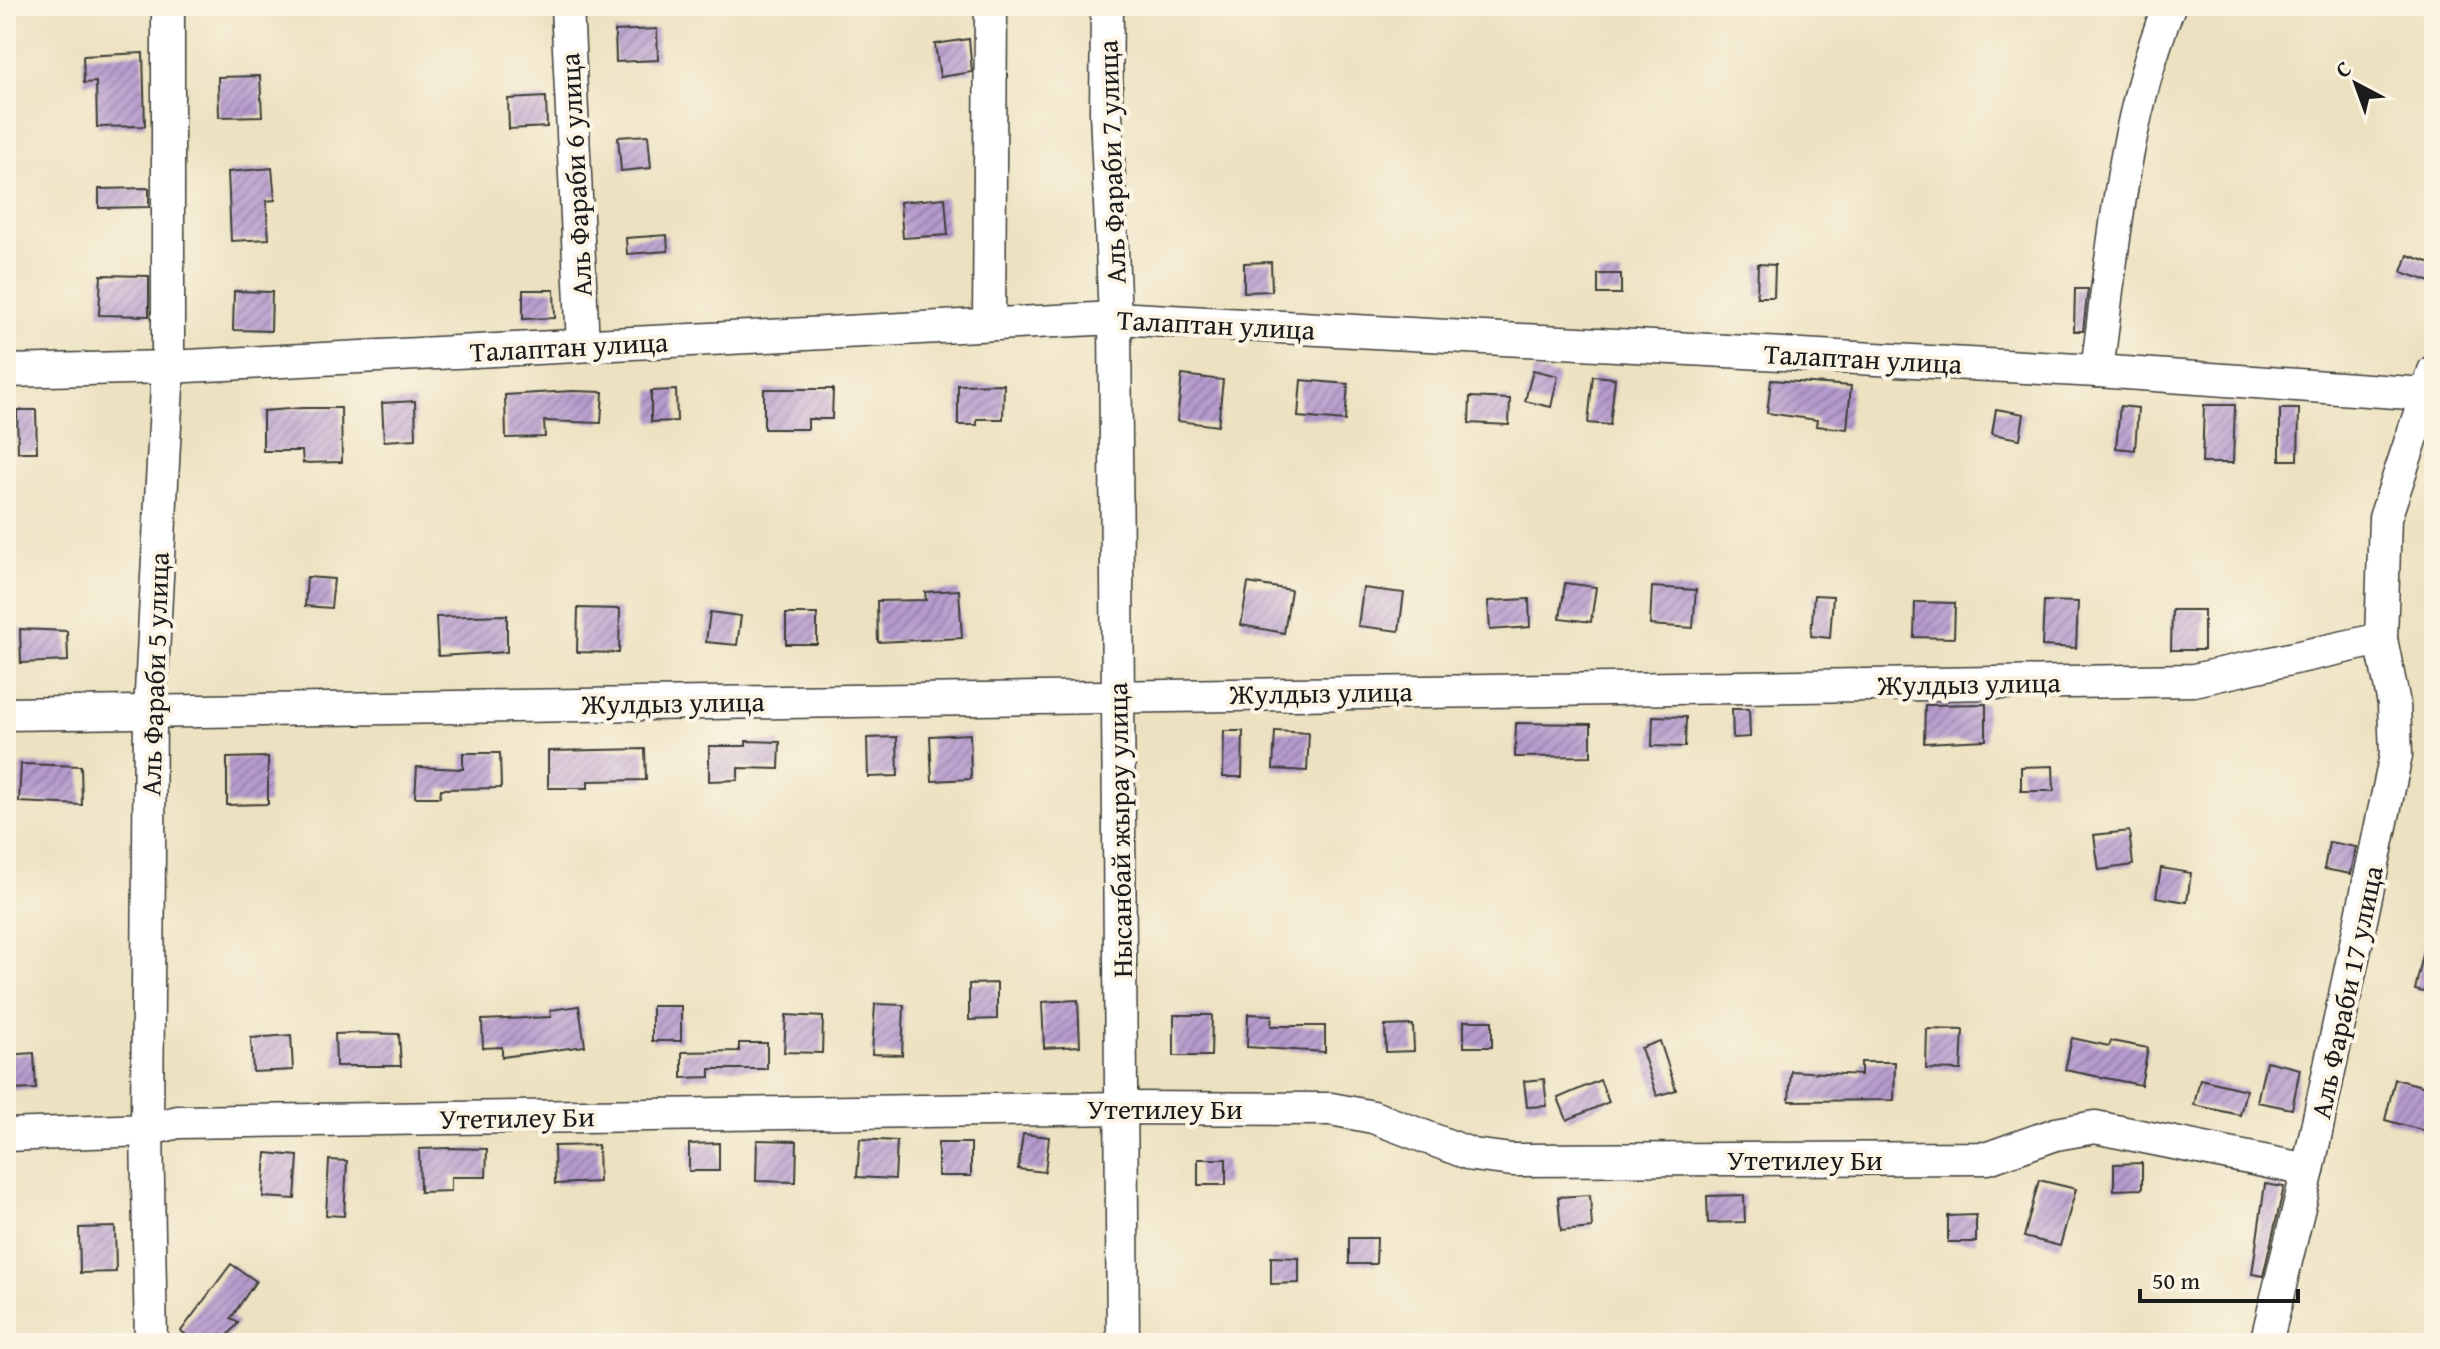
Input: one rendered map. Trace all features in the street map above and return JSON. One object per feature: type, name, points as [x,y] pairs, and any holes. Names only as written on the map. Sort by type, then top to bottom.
[{"type":"street","name":"Аль Фараби 5 улица","points":[[151,1343],[147,1130],[150,711],[168,367],[168,6]]},
{"type":"street","name":"Аль Фараби 6 улица","points":[[567,6],[583,345]]},
{"type":"street","points":[[989,324],[991,6]]},
{"type":"street","name":"Аль Фараби 7 улица","points":[[1107,6],[1106,112],[1115,318]]},
{"type":"street","points":[[2097,371],[2123,173],[2151,51],[2169,6]]},
{"type":"street","name":"Талаптан улица","points":[[6,371],[168,367],[1115,318],[2097,371],[2430,383]]},
{"type":"street","name":"Нысанбай жырау улица","points":[[1115,318],[1124,1108],[1123,1343]]},
{"type":"street","points":[[2381,639],[2385,518],[2430,383]]},
{"type":"street","name":"Жулдыз улица","points":[[6,714],[2194,680],[2381,639]]},
{"type":"street","name":"Аль Фараби 17 улица","points":[[2266,1343],[2308,1170],[2396,755],[2394,704],[2381,639]]},
{"type":"street","name":"Утетилеу Би","points":[[6,1135],[147,1130],[178,1122],[1124,1108],[1331,1109],[1373,1117],[1473,1155],[1512,1160],[1988,1158],[2056,1134],[2095,1127],[2308,1170]]},
{"type":"building","points":[[657,29],[658,60],[616,62],[615,31]]},
{"type":"building","points":[[969,39],[972,72],[940,77],[935,44]]},
{"type":"building","points":[[143,53],[145,126],[97,127],[96,82],[84,83],[83,56]]},
{"type":"building","points":[[260,76],[262,116],[219,117],[218,77]]},
{"type":"building","points":[[546,97],[547,127],[509,129],[508,99]]},
{"type":"building","points":[[648,135],[651,168],[621,171],[618,137]]},
{"type":"building","points":[[272,168],[275,200],[266,201],[269,239],[231,241],[228,172]]},
{"type":"building","points":[[149,188],[149,207],[99,208],[99,189]]},
{"type":"building","points":[[945,198],[948,235],[903,238],[900,202]]},
{"type":"building","points":[[667,235],[668,251],[627,254],[626,238]]},
{"type":"building","points":[[2408,255],[2434,264],[2434,283],[2402,272]]},
{"type":"building","points":[[1271,262],[1272,291],[1244,292],[1244,263]]},
{"type":"building","points":[[1758,264],[1775,265],[1774,297],[1757,297]]},
{"type":"building","points":[[1598,274],[1621,274],[1621,294],[1598,294]]},
{"type":"building","points":[[101,275],[149,276],[149,316],[99,315]]},
{"type":"building","points":[[2075,289],[2088,289],[2083,331],[2074,331]]},
{"type":"building","points":[[523,290],[554,290],[555,318],[523,319]]},
{"type":"building","points":[[234,291],[272,292],[271,331],[233,330]]},
{"type":"building","points":[[1533,370],[1558,376],[1551,407],[1525,401]]},
{"type":"building","points":[[1182,375],[1223,380],[1218,426],[1177,421]]},
{"type":"building","points":[[1593,376],[1615,378],[1610,425],[1588,423]]},
{"type":"building","points":[[1301,380],[1348,384],[1345,421],[1298,417]]},
{"type":"building","points":[[1771,380],[1851,386],[1847,429],[1816,426],[1817,420],[1767,413]]},
{"type":"building","points":[[1004,384],[1003,419],[977,419],[977,425],[958,425],[958,385]]},
{"type":"building","points":[[764,389],[833,389],[832,419],[808,419],[808,429],[764,429]]},
{"type":"building","points":[[676,390],[677,421],[651,422],[651,391]]},
{"type":"building","points":[[603,392],[601,423],[544,421],[545,437],[506,438],[505,395]]},
{"type":"building","points":[[1470,397],[1510,399],[1509,425],[1469,423]]},
{"type":"building","points":[[415,401],[416,439],[384,441],[382,403]]},
{"type":"building","points":[[2204,405],[2235,405],[2233,463],[2202,463]]},
{"type":"building","points":[[2120,406],[2138,408],[2135,450],[2116,448]]},
{"type":"building","points":[[341,408],[342,462],[303,463],[302,451],[263,451],[263,411]]},
{"type":"building","points":[[1996,409],[2024,414],[2020,439],[1992,434]]},
{"type":"building","points":[[2280,409],[2299,409],[2298,460],[2280,460]]},
{"type":"building","points":[[17,410],[36,410],[37,452],[18,452]]},
{"type":"building","points":[[307,577],[334,579],[331,608],[305,606]]},
{"type":"building","points":[[1248,583],[1291,590],[1284,633],[1241,625]]},
{"type":"building","points":[[1565,583],[1596,587],[1591,622],[1560,618]]},
{"type":"building","points":[[1652,587],[1696,590],[1693,628],[1650,625]]},
{"type":"building","points":[[1363,588],[1404,593],[1399,631],[1358,626]]},
{"type":"building","points":[[959,590],[962,638],[878,642],[877,601],[926,600],[925,592]]},
{"type":"building","points":[[1814,595],[1833,596],[1830,638],[1811,636]]},
{"type":"building","points":[[1529,599],[1530,627],[1490,630],[1488,601]]},
{"type":"building","points":[[2044,601],[2078,602],[2076,648],[2042,646]]},
{"type":"building","points":[[1915,602],[1955,603],[1954,638],[1914,637]]},
{"type":"building","points":[[578,608],[620,609],[619,653],[577,652]]},
{"type":"building","points":[[2172,610],[2204,610],[2204,650],[2171,650]]},
{"type":"building","points":[[710,612],[741,616],[737,645],[706,642]]},
{"type":"building","points":[[786,614],[817,614],[817,644],[786,644]]},
{"type":"building","points":[[507,615],[507,652],[438,656],[436,617]]},
{"type":"building","points":[[20,629],[67,631],[68,661],[21,663]]},
{"type":"building","points":[[1986,704],[1986,740],[1924,743],[1925,705]]},
{"type":"building","points":[[1732,709],[1749,709],[1750,737],[1733,738]]},
{"type":"building","points":[[1653,716],[1686,717],[1685,747],[1652,746]]},
{"type":"building","points":[[1516,723],[1591,724],[1591,756],[1515,757]]},
{"type":"building","points":[[1224,731],[1243,731],[1242,777],[1223,777]]},
{"type":"building","points":[[1275,731],[1309,733],[1307,771],[1273,769]]},
{"type":"building","points":[[970,734],[971,779],[932,781],[930,736]]},
{"type":"building","points":[[897,737],[898,776],[868,777],[867,738]]},
{"type":"building","points":[[746,741],[780,742],[779,769],[738,768],[738,780],[709,781],[709,746],[746,746]]},
{"type":"building","points":[[645,749],[646,780],[588,781],[588,788],[548,788],[548,751]]},
{"type":"building","points":[[463,753],[500,753],[501,788],[441,789],[440,797],[415,797],[417,767],[463,769]]},
{"type":"building","points":[[268,757],[268,804],[227,805],[227,758]]},
{"type":"building","points":[[21,764],[81,766],[82,805],[19,802]]},
{"type":"building","points":[[2053,766],[2054,791],[2021,791],[2021,767]]},
{"type":"building","points":[[2129,831],[2133,865],[2099,870],[2094,835]]},
{"type":"building","points":[[2329,842],[2356,847],[2351,874],[2324,869]]},
{"type":"building","points":[[2161,868],[2191,873],[2187,902],[2156,897]]},
{"type":"building","points":[[2427,937],[2434,938],[2434,994],[2415,990]]},
{"type":"building","points":[[997,983],[997,1019],[969,1020],[969,984]]},
{"type":"building","points":[[1078,1000],[1080,1046],[1044,1048],[1042,1002]]},
{"type":"building","points":[[875,1004],[904,1005],[902,1055],[872,1054]]},
{"type":"building","points":[[579,1006],[585,1046],[502,1057],[502,1047],[483,1048],[482,1020],[551,1017],[550,1010]]},
{"type":"building","points":[[652,1006],[681,1006],[681,1041],[652,1041]]},
{"type":"building","points":[[1248,1014],[1272,1015],[1271,1026],[1325,1026],[1325,1052],[1247,1047]]},
{"type":"building","points":[[786,1015],[823,1017],[822,1053],[784,1052]]},
{"type":"building","points":[[1174,1015],[1212,1015],[1211,1056],[1174,1056]]},
{"type":"building","points":[[1464,1021],[1492,1021],[1492,1047],[1464,1047]]},
{"type":"building","points":[[1413,1025],[1414,1051],[1386,1052],[1385,1026]]},
{"type":"building","points":[[1927,1029],[1963,1030],[1961,1070],[1926,1069]]},
{"type":"building","points":[[335,1034],[399,1034],[401,1066],[336,1066]]},
{"type":"building","points":[[291,1035],[293,1070],[253,1072],[251,1038]]},
{"type":"building","points":[[2072,1038],[2109,1046],[2111,1041],[2148,1048],[2141,1085],[2065,1070]]},
{"type":"building","points":[[1660,1041],[1676,1090],[1657,1096],[1641,1048]]},
{"type":"building","points":[[739,1043],[767,1043],[767,1069],[710,1069],[710,1077],[682,1078],[682,1052],[739,1051]]},
{"type":"building","points":[[34,1053],[36,1089],[6,1090],[6,1055]]},
{"type":"building","points":[[2266,1061],[2300,1069],[2292,1109],[2257,1102]]},
{"type":"building","points":[[1861,1062],[1895,1062],[1894,1100],[1789,1101],[1791,1071],[1861,1075]]},
{"type":"building","points":[[1544,1079],[1547,1106],[1527,1107],[1524,1081]]},
{"type":"building","points":[[2200,1079],[2246,1090],[2240,1115],[2194,1105]]},
{"type":"building","points":[[2395,1079],[2434,1089],[2425,1131],[2385,1120]]},
{"type":"building","points":[[1600,1080],[1609,1102],[1567,1120],[1558,1098]]},
{"type":"building","points":[[1023,1134],[1049,1137],[1045,1172],[1018,1169]]},
{"type":"building","points":[[860,1139],[897,1141],[895,1179],[857,1177]]},
{"type":"building","points":[[757,1140],[797,1141],[796,1182],[756,1181]]},
{"type":"building","points":[[719,1143],[719,1171],[689,1171],[689,1144]]},
{"type":"building","points":[[938,1143],[971,1143],[971,1176],[938,1176]]},
{"type":"building","points":[[598,1145],[599,1182],[555,1184],[554,1146]]},
{"type":"building","points":[[419,1149],[487,1149],[486,1177],[451,1177],[451,1191],[420,1192]]},
{"type":"building","points":[[266,1153],[298,1156],[295,1199],[263,1197]]},
{"type":"building","points":[[1198,1159],[1226,1159],[1226,1185],[1198,1185]]},
{"type":"building","points":[[329,1160],[347,1161],[344,1216],[326,1215]]},
{"type":"building","points":[[2142,1163],[2142,1189],[2114,1190],[2114,1164]]},
{"type":"building","points":[[2039,1180],[2076,1189],[2060,1246],[2024,1237]]},
{"type":"building","points":[[2265,1184],[2284,1187],[2263,1276],[2252,1274]]},
{"type":"building","points":[[1590,1195],[1592,1228],[1561,1231],[1558,1197]]},
{"type":"building","points":[[1744,1195],[1745,1222],[1708,1223],[1707,1196]]},
{"type":"building","points":[[1976,1215],[1976,1242],[1948,1242],[1948,1216]]},
{"type":"building","points":[[115,1227],[116,1272],[80,1273],[79,1228]]},
{"type":"building","points":[[1349,1238],[1377,1238],[1376,1264],[1349,1264]]},
{"type":"building","points":[[1271,1257],[1299,1258],[1299,1283],[1271,1284]]},
{"type":"building","points":[[231,1264],[256,1281],[231,1318],[238,1323],[222,1343],[197,1343],[181,1331]]}]
